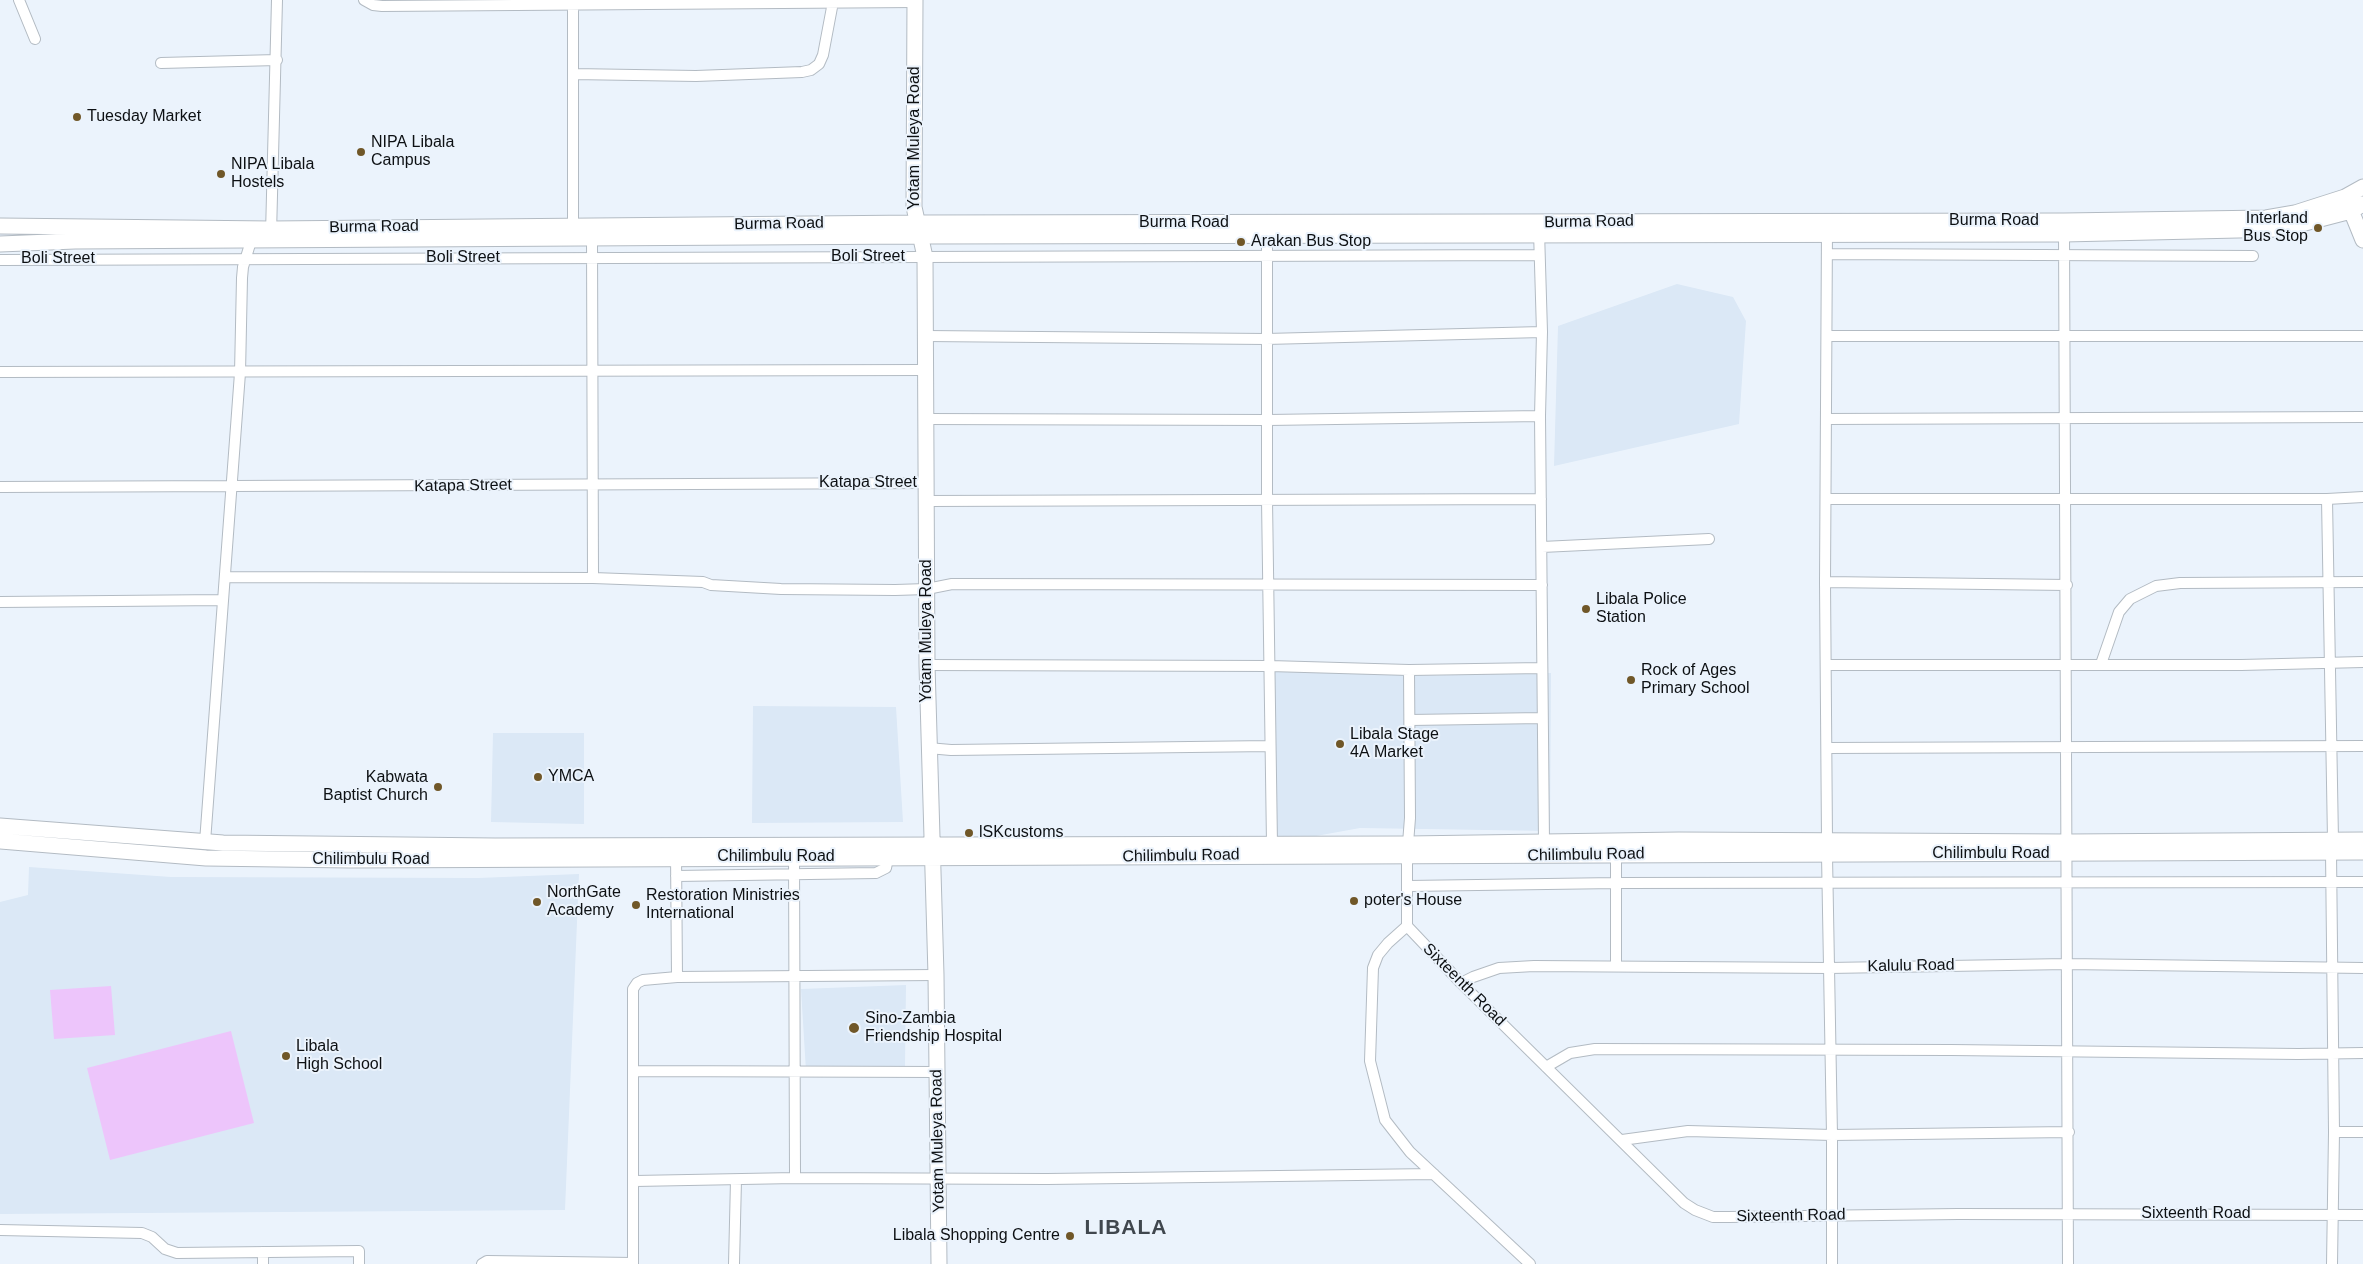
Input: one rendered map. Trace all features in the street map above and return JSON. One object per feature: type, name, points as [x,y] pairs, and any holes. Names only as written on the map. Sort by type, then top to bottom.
[{"type":"main road","name":"Yotam Muleya Road","points":[[915,1],[914,207],[925,257],[926,665],[936,975],[939,1264]]},
{"type":"main road","name":"Burma Road","points":[[1539,229],[1827,221],[2064,228],[2264,230],[2289,227],[2353,204],[2363,187]]},
{"type":"main road","points":[[2353,204],[2363,240]]},
{"type":"main road","name":"Burma Road","points":[[0,226],[271,235],[919,230],[1539,229],[1827,236],[2064,228]]},
{"type":"main road","name":"Burma Road","points":[[573,233],[592,239],[919,230]]},
{"type":"main road","name":"Burma Road","points":[[0,244],[75,241],[251,241],[271,235]]},
{"type":"main road","name":"Chilimbulu Road","points":[[0,826],[206,842],[504,846],[676,852]]},
{"type":"main road","name":"Chilimbulu Road","points":[[794,852],[888,858],[931,852],[1272,844],[1407,850],[1544,842],[1827,847],[2068,848],[2332,846],[2363,840]]},
{"type":"main road","name":"Chilimbulu Road","points":[[0,841],[206,858],[350,860],[676,852],[1407,850],[1616,854],[1827,847]]},
{"type":"main road","name":"Chilimbulu Road","points":[[2332,846],[2363,852]]},
{"type":"street","points":[[19,0],[35,39]]},
{"type":"street","points":[[271,235],[277,60],[277,0]]},
{"type":"street","points":[[364,0],[373,5],[382,6],[573,2],[915,1]]},
{"type":"street","points":[[573,2],[573,233]]},
{"type":"street","points":[[573,74],[696,76],[802,72],[811,70],[819,64],[824,54],[833,2]]},
{"type":"street","points":[[161,63],[277,60]]},
{"type":"street","points":[[1827,221],[1825,582],[1832,1264]]},
{"type":"street","points":[[2064,228],[2069,1051],[2068,1264]]},
{"type":"street","points":[[1267,229],[1267,500],[1272,844]]},
{"type":"street","points":[[1539,229],[1542,332],[1540,416],[1544,842]]},
{"type":"street","points":[[592,239],[593,578]]},
{"type":"street","points":[[206,842],[240,373],[242,278],[251,241]]},
{"type":"street","points":[[1827,254],[2064,253],[2252,256]]},
{"type":"street","name":"Boli Street","points":[[0,260],[1539,255]]},
{"type":"street","points":[[926,336],[1266,339],[1542,332]]},
{"type":"street","points":[[1827,336],[2363,336]]},
{"type":"street","points":[[0,372],[240,373],[926,370]]},
{"type":"street","points":[[926,418],[1268,420],[1540,416]]},
{"type":"street","points":[[1826,419],[2363,417]]},
{"type":"street","name":"Katapa Street","points":[[0,487],[927,483]]},
{"type":"street","points":[[1826,499],[2327,499],[2363,497]]},
{"type":"street","points":[[2327,499],[2332,746],[2332,1054],[2334,1132],[2332,1264]]},
{"type":"street","points":[[927,501],[1541,500]]},
{"type":"street","points":[[1542,547],[1709,539]]},
{"type":"street","points":[[225,577],[593,578],[703,582],[711,585],[780,589],[927,589],[952,584],[1542,585]]},
{"type":"street","points":[[1825,582],[2066,585]]},
{"type":"street","points":[[2101,664],[2119,612],[2130,599],[2156,586],[2180,582],[2363,582]]},
{"type":"street","points":[[0,602],[224,600]]},
{"type":"street","points":[[1826,665],[2241,665],[2363,662]]},
{"type":"street","points":[[926,665],[1270,666],[1409,670],[1542,668]]},
{"type":"street","points":[[1409,670],[1410,818],[1407,850],[1407,926],[1378,955],[1373,968],[1370,1061],[1385,1120],[1410,1152],[1530,1264]]},
{"type":"street","points":[[1410,720],[1542,718]]},
{"type":"street","points":[[928,748],[951,750],[1270,746]]},
{"type":"street","points":[[1827,748],[2363,746]]},
{"type":"street","points":[[676,852],[677,977]]},
{"type":"street","points":[[794,852],[792,874],[795,1178]]},
{"type":"street","points":[[1616,854],[1616,966]]},
{"type":"street","points":[[676,876],[876,873],[886,868],[888,858]]},
{"type":"street","points":[[1408,886],[1616,883],[2363,882]]},
{"type":"street","name":"Sixteenth Road","points":[[1407,926],[1461,983],[1684,1203],[1703,1215],[1728,1217],[1831,1215],[2363,1214]]},
{"type":"street","name":"Kalulu Road","points":[[1461,983],[1499,968],[1616,966],[1829,968],[2067,964],[2363,968]]},
{"type":"street","points":[[482,1264],[487,1261],[633,1264],[635,1181],[634,986],[643,980],[677,977],[794,978],[936,975]]},
{"type":"street","points":[[1546,1066],[1570,1053],[1595,1049],[2363,1053]]},
{"type":"street","points":[[634,1071],[938,1072]]},
{"type":"street","points":[[1622,1140],[1668,1132],[1688,1131],[1832,1135],[2068,1132]]},
{"type":"street","points":[[2334,1132],[2363,1132]]},
{"type":"street","points":[[635,1181],[795,1178],[1046,1179],[1434,1174]]},
{"type":"street","points":[[734,1264],[736,1180]]},
{"type":"street","points":[[0,1230],[142,1233],[152,1237],[165,1249],[177,1253],[359,1251],[359,1264]]},
{"type":"street","points":[[263,1252],[263,1264]]},
{"type":"shaded area","points":[[1677,284],[1733,297],[1746,321],[1739,424],[1554,466],[1558,326]]},
{"type":"shaded area","points":[[1270,666],[1409,670],[1409,676],[1551,673],[1550,831],[1360,828],[1272,844]]},
{"type":"shaded area","points":[[753,706],[896,707],[903,822],[752,823]]},
{"type":"shaded area","name":"YMCA","points":[[493,733],[584,733],[584,824],[491,822]]},
{"type":"shaded area","name":"Libala High School","points":[[29,867],[171,877],[478,878],[579,874],[565,1210],[0,1214],[0,902],[28,895]]},
{"type":"shaded area","name":"Sino-Zambia Friendship Hospital","points":[[906,985],[905,1067],[806,1071],[801,989]]},
{"type":"shaded area","points":[[111,986],[115,1035],[54,1039],[50,990]]},
{"type":"shaded area","points":[[231,1031],[254,1123],[110,1160],[87,1068]]},
{"type":"place","name":"Tuesday Market","points":[[77,117]]},
{"type":"place","name":"NIPA Libala Campus","points":[[361,152]]},
{"type":"place","name":"NIPA Libala Hostels","points":[[221,174]]},
{"type":"place","name":"Interland Bus Stop","points":[[2318,228]]},
{"type":"place","name":"Arakan Bus Stop","points":[[1241,242]]},
{"type":"place","name":"Libala Police Station","points":[[1586,609]]},
{"type":"place","name":"Rock of Ages Primary School","points":[[1631,680]]},
{"type":"place","name":"Libala Stage 4A Market","points":[[1340,744]]},
{"type":"place","name":"YMCA","points":[[538,777]]},
{"type":"place","name":"Kabwata Baptist Church","points":[[438,787]]},
{"type":"place","name":"lSKcustoms","points":[[969,833]]},
{"type":"place","name":"poter's House","points":[[1354,901]]},
{"type":"place","name":"NorthGate Academy","points":[[537,902]]},
{"type":"place","name":"Restoration Ministries International","points":[[636,905]]},
{"type":"place","name":"Sino-Zambia Friendship Hospital","points":[[854,1028]]},
{"type":"place","name":"Libala High School","points":[[286,1056]]},
{"type":"place","name":"Libala Shopping Centre","points":[[1070,1236]]},
{"type":"district","name":"LIBALA","points":[[1126,1228]]}]
